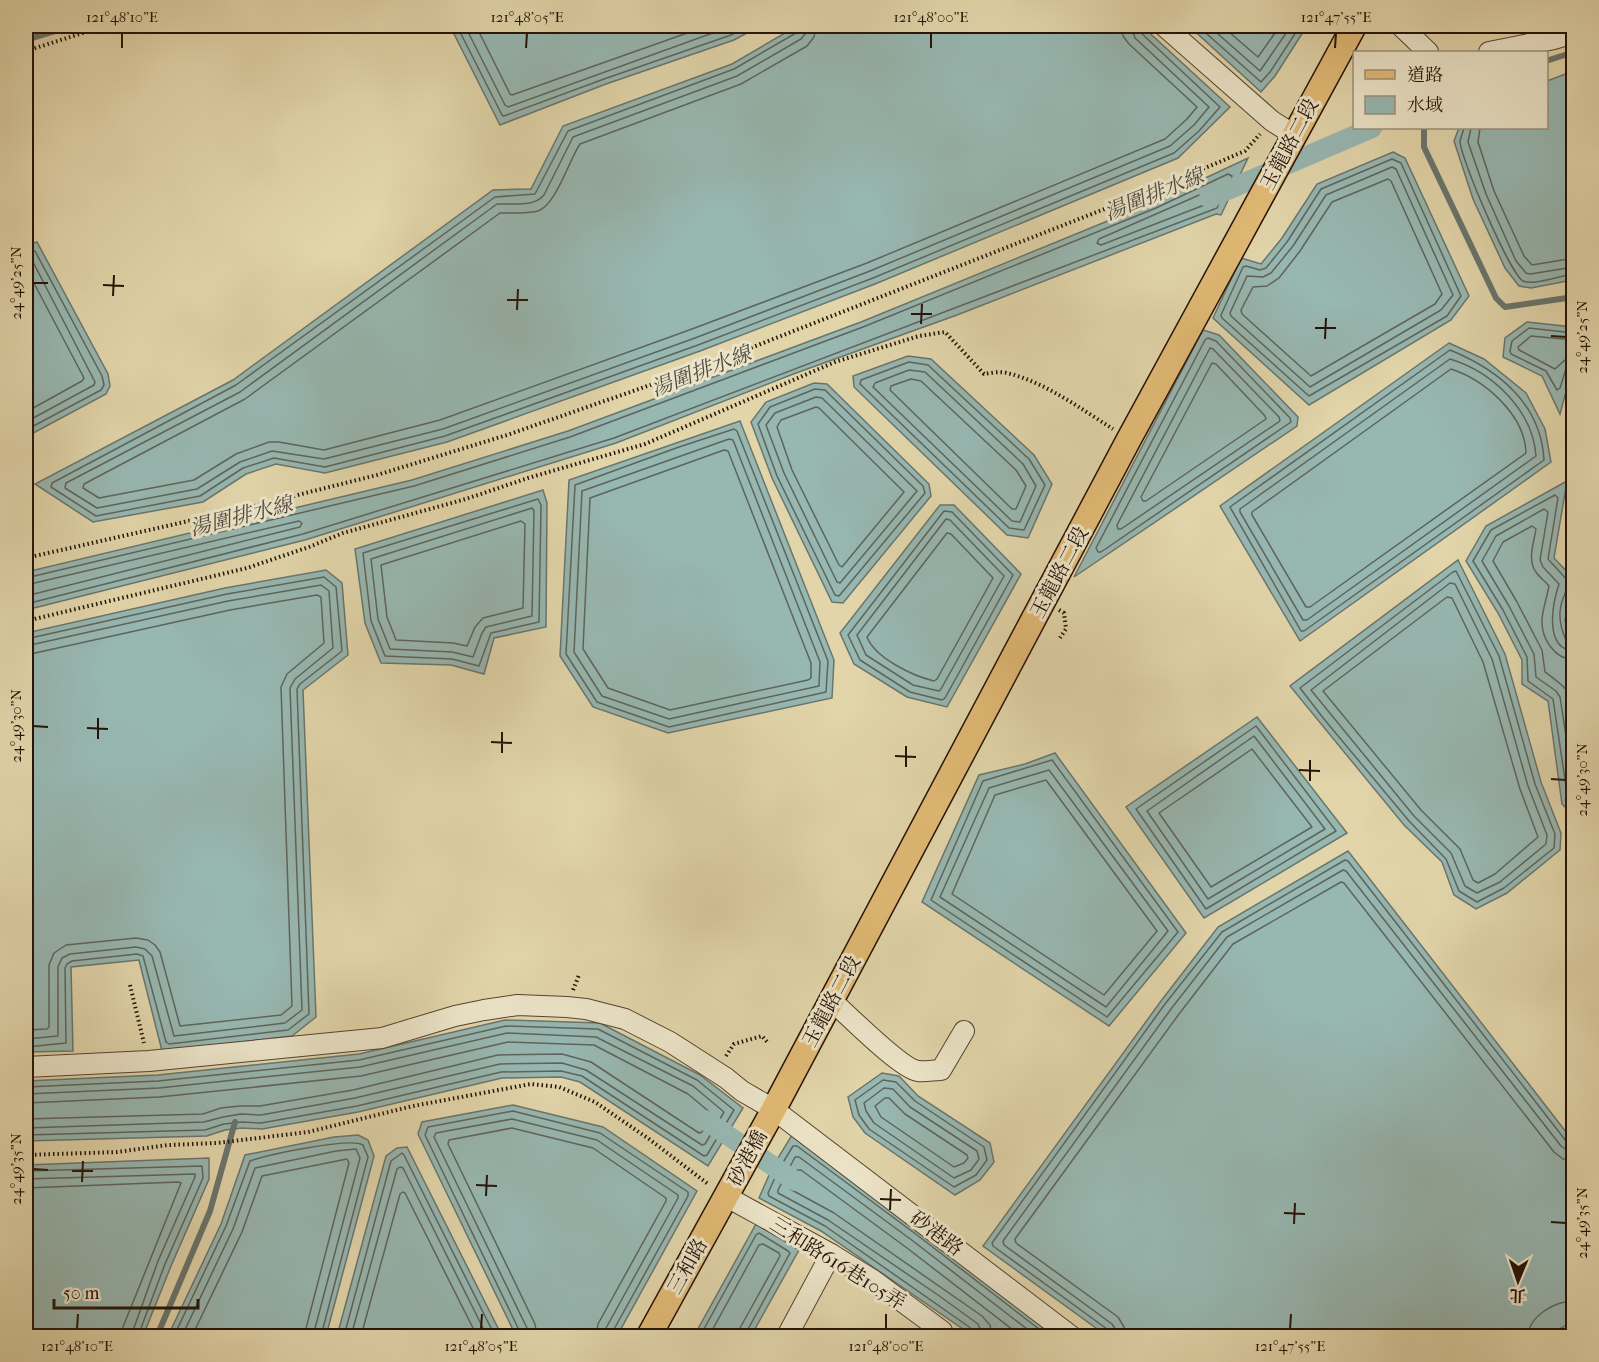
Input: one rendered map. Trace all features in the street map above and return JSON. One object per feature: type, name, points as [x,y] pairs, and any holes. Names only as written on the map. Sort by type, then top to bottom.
[{"type":"main road","name":"玉龍路二段","points":[[771,1115],[1129,439],[1354,26]]},
{"type":"main road","name":"砂港橋","points":[[727,1197],[771,1115]]},
{"type":"main road","name":"三和路","points":[[649,1336],[727,1197]]},
{"type":"street","points":[[1164,26],[1272,121],[1294,135]]},
{"type":"street","points":[[1401,26],[1427,51]]},
{"type":"street","points":[[1494,51],[1574,33]]},
{"type":"street","points":[[831,1000],[886,1050],[909,1068],[917,1071],[941,1070],[964,1031]]},
{"type":"street","name":"砂港路","points":[[26,1067],[149,1061],[382,1038],[454,1016],[518,1005],[586,1009],[625,1019],[670,1042],[716,1072],[1071,1336]]},
{"type":"street","name":"三和路616巷105弄","points":[[727,1197],[831,1254],[873,1280],[942,1331],[942,1336]]},
{"type":"street","points":[[787,1336],[831,1254]]},
{"type":"path","points":[[26,51],[105,26]]},
{"type":"path","points":[[26,558],[250,507],[377,475],[507,435],[591,406],[702,367],[1158,188],[1245,151],[1272,121]]},
{"type":"path","points":[[26,621],[247,568],[343,533],[446,505],[645,444],[835,362],[920,336],[945,332],[984,374],[1005,372],[1058,394],[1129,439]]},
{"type":"path","points":[[130,985],[149,1061]]},
{"type":"path","points":[[716,1072],[734,1044],[762,1036],[768,1043]]},
{"type":"path","points":[[26,1155],[117,1152],[308,1132],[413,1106],[531,1084],[559,1087],[595,1102],[727,1197]]},
{"type":"water","points":[[450,26],[760,26],[734,40],[606,84],[500,125]]},
{"type":"water","points":[[797,26],[1142,26],[1230,107],[1178,158],[875,284],[700,351],[447,442],[325,473],[276,464],[246,474],[203,502],[93,522],[35,484],[233,380],[493,190],[531,189],[563,126],[732,64]]},
{"type":"water","points":[[1189,26],[1307,26],[1275,76],[1261,92]]},
{"type":"water","points":[[1573,71],[1573,280],[1531,288],[1519,286],[1505,268],[1473,199],[1454,141],[1459,129],[1548,129],[1548,81]]},
{"type":"water","points":[[1393,152],[1405,158],[1469,296],[1451,320],[1309,405],[1213,318],[1241,258],[1261,264],[1282,238],[1317,184]]},
{"type":"water","points":[[1248,158],[1221,215],[1216,214],[957,315],[796,373],[616,443],[305,540],[26,610],[26,572],[412,480],[568,431],[861,322],[1154,202]]},
{"type":"water","points":[[37,242],[108,374],[110,386],[106,394],[26,437],[26,246]]},
{"type":"water","points":[[1527,322],[1573,327],[1573,365],[1560,414],[1542,376],[1503,357],[1505,338]]},
{"type":"water","points":[[1203,330],[1219,335],[1298,417],[1297,426],[1074,577]]},
{"type":"water","points":[[1449,343],[1484,359],[1526,393],[1545,429],[1551,462],[1300,641],[1220,506]]},
{"type":"water","points":[[908,356],[931,359],[1034,455],[1052,484],[1028,538],[1007,535],[854,387],[853,376]]},
{"type":"water","points":[[814,383],[827,384],[929,484],[931,496],[843,603],[832,602],[772,478],[751,422],[766,402]]},
{"type":"water","points":[[740,421],[834,660],[832,698],[668,733],[593,707],[560,656],[569,480]]},
{"type":"water","points":[[1567,481],[1554,558],[1573,578],[1565,621],[1574,644],[1573,815],[1562,804],[1548,701],[1522,684],[1522,660],[1498,613],[1466,561],[1486,526]]},
{"type":"water","points":[[543,490],[547,503],[546,627],[494,638],[484,674],[451,665],[381,663],[365,623],[355,549]]},
{"type":"water","points":[[940,505],[954,505],[1021,574],[947,707],[907,697],[854,664],[840,633]]},
{"type":"water","points":[[1458,560],[1505,654],[1541,782],[1561,833],[1560,850],[1507,893],[1476,909],[1454,895],[1442,862],[1404,825],[1290,686]]},
{"type":"water","points":[[326,570],[342,583],[348,655],[303,690],[316,1017],[292,1036],[162,1051],[139,960],[71,967],[73,1051],[26,1052],[26,633],[225,588]]},
{"type":"water","points":[[1257,717],[1347,833],[1204,918],[1126,807]]},
{"type":"water","points":[[1055,753],[1186,933],[1109,1026],[922,902],[979,775],[1025,764]]},
{"type":"water","points":[[1348,851],[1573,1141],[1573,1322],[1546,1336],[1107,1336],[983,1246],[1161,1001],[1218,927]]},
{"type":"water","points":[[505,1020],[600,1023],[700,1075],[743,1108],[708,1166],[580,1082],[561,1077],[502,1078],[358,1112],[262,1129],[225,1130],[207,1136],[26,1141],[26,1081],[158,1075],[359,1054]]},
{"type":"water","points":[[882,1073],[899,1076],[918,1096],[990,1143],[994,1162],[980,1180],[955,1195],[865,1133],[853,1117],[848,1097]]},
{"type":"water","points":[[513,1105],[603,1127],[697,1191],[617,1336],[516,1336],[418,1134],[422,1122]]},
{"type":"water","points":[[358,1135],[368,1140],[374,1156],[326,1336],[168,1336],[221,1224],[245,1155],[334,1137]]},
{"type":"water","points":[[792,1135],[1058,1336],[973,1336],[821,1231],[759,1198],[773,1166]]},
{"type":"water","points":[[407,1147],[502,1336],[337,1336],[386,1156],[397,1148]]},
{"type":"water","points":[[209,1158],[209,1179],[143,1336],[26,1336],[26,1165]]},
{"type":"water","points":[[756,1224],[799,1250],[751,1336],[694,1336]]},
{"type":"waterway","points":[[26,40],[72,26]]},
{"type":"waterway","name":"湯圍排水線","points":[[1548,60],[1574,52]]},
{"type":"waterway","name":"湯圍排水線","points":[[1209,198],[1370,129]]},
{"type":"waterway","points":[[1424,129],[1424,147],[1496,298],[1505,307],[1574,297]]},
{"type":"waterway","points":[[705,1120],[795,1181]]},
{"type":"waterway","points":[[157,1336],[210,1211],[235,1122]]}]
